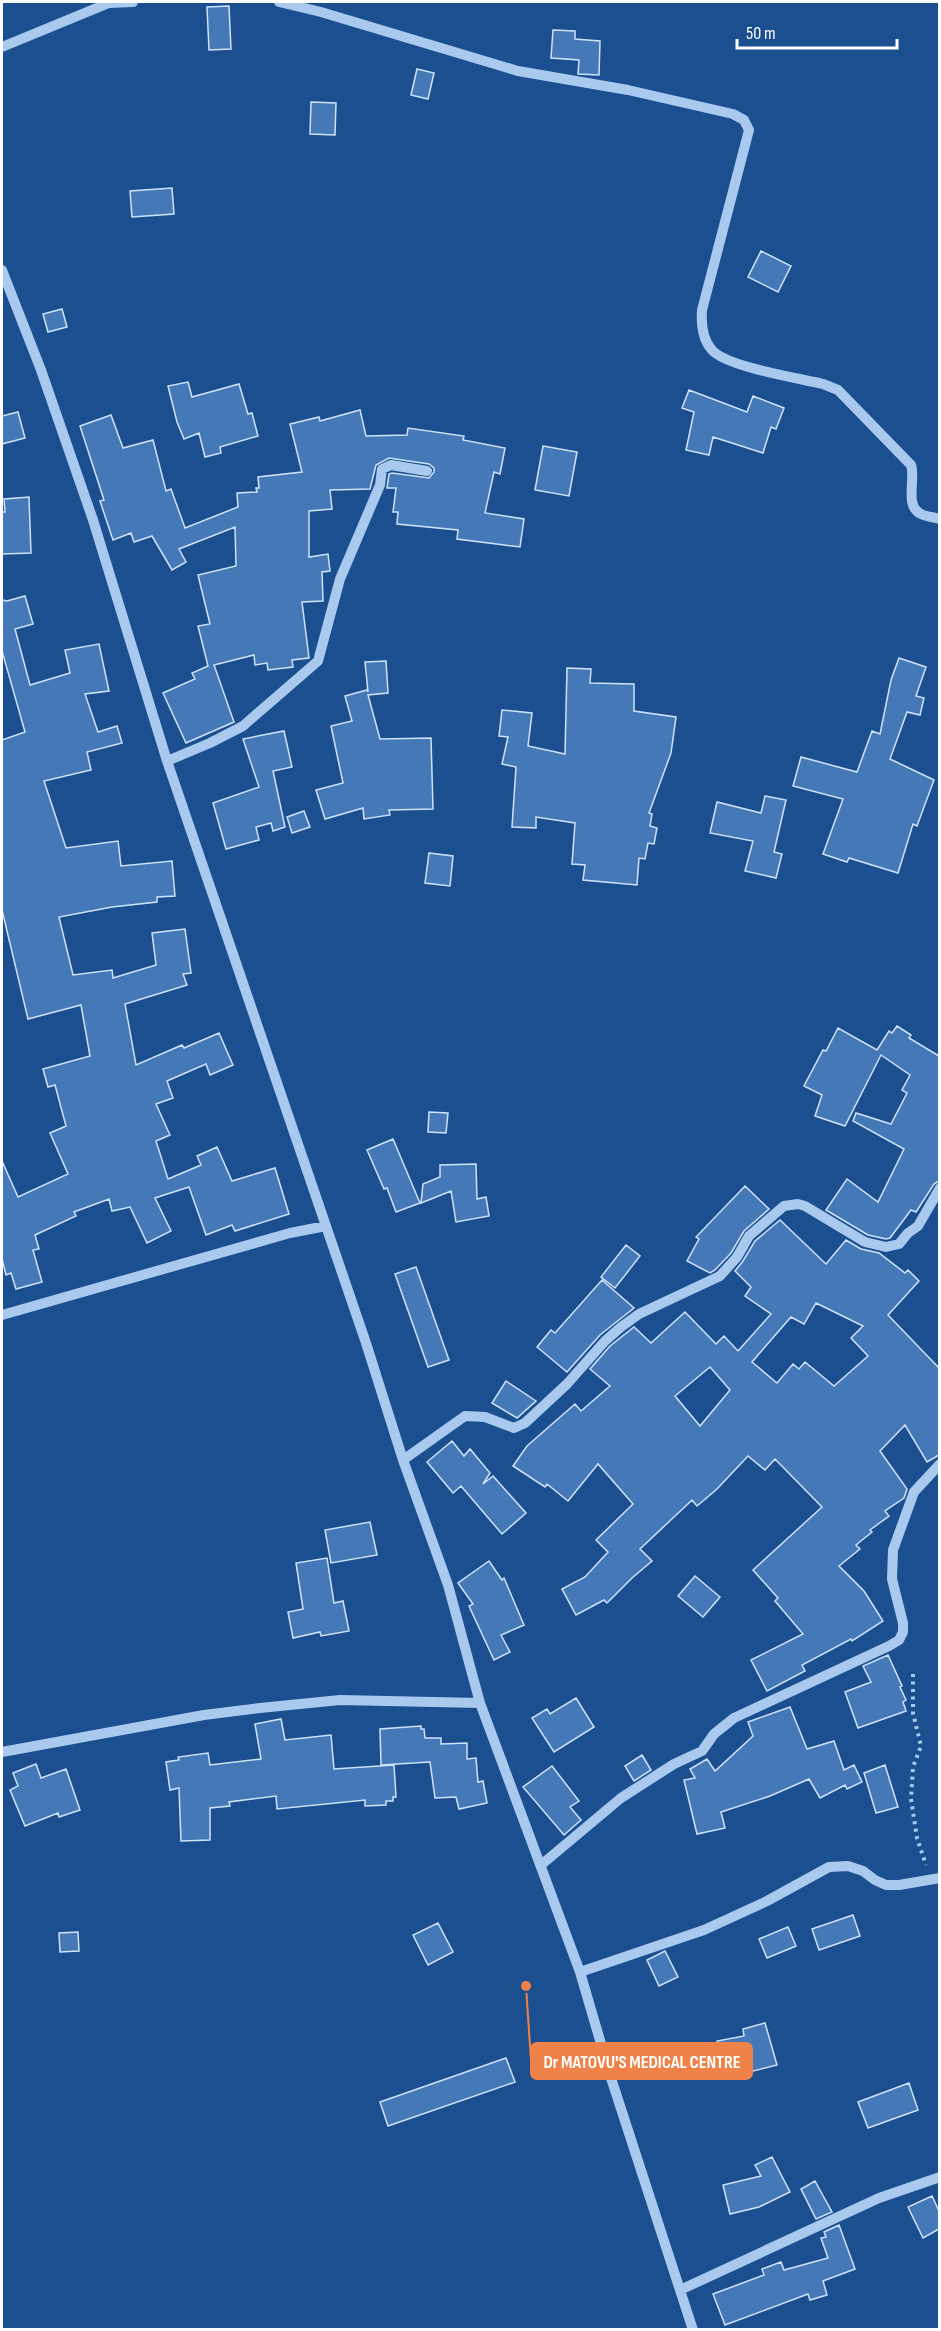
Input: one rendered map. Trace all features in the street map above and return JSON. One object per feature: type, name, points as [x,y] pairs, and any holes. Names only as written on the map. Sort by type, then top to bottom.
[{"type":"street","points":[[2,47],[109,3],[132,2]]},
{"type":"street","points":[[279,2],[342,18],[518,71],[628,90],[732,114],[744,120],[749,130],[702,310],[701,323],[704,338],[712,350],[726,361],[823,384],[838,390],[911,465],[912,501],[916,510],[939,519]]},
{"type":"street","points":[[2,270],[41,370],[93,520],[167,761],[448,1585],[480,1703],[580,1972],[611,2078],[693,2330]]},
{"type":"street","points":[[167,761],[243,726],[318,661],[340,579],[380,485],[382,469],[391,465],[427,471]]},
{"type":"street","points":[[404,1460],[430,1439],[465,1416],[485,1417],[514,1428],[525,1423],[567,1384],[605,1341],[621,1327],[639,1314],[720,1276],[737,1257],[749,1236],[784,1206],[798,1204],[805,1206],[865,1242],[886,1247],[899,1244],[918,1226],[939,1188]]},
{"type":"street","points":[[3,1311],[290,1233],[326,1226]]},
{"type":"street","points":[[541,1865],[621,1798],[674,1764],[702,1751],[714,1734],[734,1718],[899,1640],[903,1632],[903,1623],[892,1579],[893,1550],[914,1492],[939,1464]]},
{"type":"street","points":[[2,1752],[204,1715],[260,1708],[340,1700],[480,1703]]},
{"type":"street","points":[[580,1972],[704,1930],[767,1901],[829,1867],[848,1866],[863,1871],[886,1885],[899,1886],[938,1878]]},
{"type":"street","points":[[680,2290],[879,2198],[939,2177]]},
{"type":"path","points":[[913,1674],[913,1713],[921,1746],[913,1767],[911,1799],[917,1838],[926,1865],[938,1878]]},
{"type":"building","points":[[229,6],[231,49],[209,50],[207,7]]},
{"type":"building","points":[[553,30],[575,31],[575,39],[600,41],[599,75],[578,74],[579,60],[551,58]]},
{"type":"building","points":[[417,69],[434,73],[428,99],[411,95]]},
{"type":"building","points":[[311,102],[336,103],[335,135],[310,134]]},
{"type":"building","points":[[172,188],[174,214],[132,217],[130,191]]},
{"type":"building","points":[[761,251],[791,266],[778,292],[748,277]]},
{"type":"building","points":[[62,309],[67,327],[48,332],[43,314]]},
{"type":"building","points":[[188,382],[192,397],[239,384],[248,414],[252,413],[258,436],[220,447],[221,453],[205,457],[199,433],[184,439],[168,386]]},
{"type":"building","points":[[689,390],[747,412],[753,396],[784,408],[776,429],[771,427],[763,453],[713,437],[709,455],[686,450],[694,412],[682,408]]},
{"type":"building","points":[[360,410],[366,436],[407,435],[408,428],[464,436],[463,440],[505,448],[500,474],[494,472],[485,513],[524,519],[520,547],[457,539],[458,530],[397,524],[398,512],[393,512],[396,488],[387,488],[389,474],[429,478],[434,468],[429,464],[389,458],[376,465],[370,489],[330,490],[332,509],[309,511],[309,557],[328,554],[330,571],[322,572],[323,601],[302,602],[309,658],[292,660],[293,667],[268,670],[267,663],[255,665],[254,655],[214,665],[234,722],[186,743],[163,693],[195,679],[192,673],[208,666],[198,626],[210,624],[198,575],[236,566],[235,527],[179,549],[186,562],[172,570],[152,536],[134,542],[131,533],[113,540],[100,501],[104,500],[80,426],[111,415],[123,448],[153,440],[166,491],[171,489],[185,528],[238,507],[237,493],[257,492],[258,477],[302,472],[290,424],[319,417],[320,421]]},
{"type":"building","points":[[18,412],[25,438],[2,444],[2,416]]},
{"type":"building","points":[[543,446],[577,452],[569,496],[535,490]]},
{"type":"building","points":[[29,497],[31,553],[2,554],[4,499]]},
{"type":"building","points":[[25,596],[33,624],[15,629],[30,685],[70,673],[65,650],[99,644],[109,691],[85,694],[98,732],[117,726],[122,743],[87,752],[91,770],[44,781],[66,848],[118,841],[121,866],[172,861],[175,896],[157,897],[157,902],[112,907],[59,917],[73,975],[112,970],[113,978],[156,965],[152,933],[185,929],[191,973],[183,974],[187,985],[125,1004],[136,1065],[182,1045],[184,1048],[219,1033],[233,1065],[210,1075],[206,1064],[167,1081],[173,1098],[156,1104],[170,1135],[156,1141],[168,1179],[201,1165],[197,1156],[217,1147],[232,1181],[275,1168],[289,1214],[235,1231],[232,1225],[206,1235],[189,1187],[155,1198],[171,1231],[147,1243],[130,1207],[112,1211],[109,1199],[74,1212],[76,1216],[35,1235],[39,1249],[33,1250],[42,1282],[16,1289],[11,1273],[6,1275],[2,1259],[2,1161],[18,1197],[68,1174],[50,1133],[66,1126],[55,1085],[48,1087],[43,1069],[90,1056],[81,1005],[28,1019],[2,910],[2,740],[25,732],[2,651],[2,600],[7,601]]},
{"type":"building","points":[[899,658],[926,667],[916,696],[924,698],[920,715],[907,712],[890,759],[934,780],[917,826],[913,824],[898,873],[849,858],[847,862],[823,854],[843,799],[793,786],[801,757],[857,772],[872,731],[880,734],[891,680]]},
{"type":"building","points":[[386,661],[388,693],[368,695],[380,739],[431,738],[433,809],[389,810],[390,815],[364,819],[363,808],[325,819],[316,790],[343,783],[331,726],[352,721],[345,696],[367,690],[368,692],[365,662]]},
{"type":"building","points":[[567,668],[591,669],[590,683],[634,684],[634,711],[676,717],[671,753],[649,813],[652,814],[650,826],[657,828],[654,844],[648,843],[645,859],[639,858],[637,885],[583,880],[585,865],[572,864],[575,823],[536,817],[536,828],[512,827],[516,767],[502,764],[508,737],[499,736],[502,710],[532,713],[528,746],[565,754]]},
{"type":"building","points":[[284,731],[292,767],[273,771],[285,827],[273,831],[271,823],[256,827],[259,840],[226,849],[213,803],[259,787],[243,739]]},
{"type":"building","points":[[765,796],[786,800],[774,852],[782,854],[776,878],[745,871],[753,841],[710,833],[717,802],[761,813]]},
{"type":"building","points":[[304,811],[310,827],[292,833],[287,817]]},
{"type":"building","points":[[429,853],[453,856],[450,886],[425,883]]},
{"type":"building","points":[[897,1026],[911,1035],[909,1038],[939,1056],[939,1181],[934,1184],[916,1212],[911,1210],[890,1238],[886,1239],[868,1235],[826,1210],[847,1179],[878,1202],[904,1149],[853,1121],[856,1113],[891,1124],[907,1093],[902,1090],[910,1075],[881,1055],[845,1126],[815,1116],[822,1095],[804,1086],[823,1050],[826,1051],[838,1028],[877,1050],[889,1031],[892,1033]]},
{"type":"building","points":[[429,1112],[448,1113],[446,1133],[428,1132]]},
{"type":"building","points":[[393,1139],[420,1203],[396,1212],[387,1188],[384,1189],[367,1150]]},
{"type":"building","points":[[476,1164],[477,1199],[486,1197],[489,1216],[456,1222],[451,1191],[421,1203],[423,1184],[440,1177],[440,1165]]},
{"type":"building","points":[[745,1186],[769,1209],[744,1231],[731,1253],[715,1270],[710,1273],[687,1261],[699,1239],[696,1237]]},
{"type":"building","points":[[780,1220],[826,1264],[846,1240],[861,1249],[879,1253],[905,1273],[908,1270],[919,1281],[888,1315],[939,1368],[939,1455],[927,1462],[905,1425],[880,1451],[907,1489],[904,1498],[885,1511],[889,1516],[870,1530],[872,1532],[856,1545],[860,1549],[839,1566],[864,1591],[883,1621],[852,1641],[851,1639],[802,1665],[805,1671],[767,1691],[751,1660],[803,1634],[775,1601],[778,1598],[753,1570],[822,1507],[775,1459],[765,1470],[748,1456],[717,1489],[697,1506],[692,1500],[640,1549],[652,1561],[607,1603],[604,1600],[576,1615],[562,1589],[585,1577],[608,1552],[596,1540],[633,1504],[598,1464],[568,1501],[547,1484],[545,1487],[513,1466],[527,1446],[575,1404],[581,1411],[610,1386],[590,1369],[610,1346],[634,1327],[651,1343],[685,1312],[716,1344],[724,1336],[738,1351],[771,1314],[745,1296],[751,1287],[735,1271],[755,1241]],"holes":[[[816,1303],[863,1326],[851,1338],[868,1356],[834,1386],[805,1362],[799,1369],[793,1364],[777,1383],[752,1362],[791,1317],[804,1324]],[[710,1367],[730,1390],[700,1426],[675,1396]]]},
{"type":"building","points":[[626,1245],[640,1256],[615,1288],[601,1277]]},
{"type":"building","points":[[416,1267],[449,1360],[428,1367],[395,1274]]},
{"type":"building","points":[[602,1280],[634,1308],[600,1335],[567,1372],[537,1347],[551,1330],[555,1333]]},
{"type":"building","points":[[506,1381],[536,1401],[517,1418],[492,1403]]},
{"type":"building","points":[[452,1441],[464,1456],[470,1449],[490,1473],[483,1484],[493,1476],[526,1513],[502,1534],[461,1486],[453,1493],[427,1462]]},
{"type":"building","points":[[370,1522],[377,1555],[331,1563],[325,1530]]},
{"type":"building","points":[[327,1558],[334,1603],[343,1601],[349,1631],[321,1636],[320,1632],[293,1638],[288,1612],[303,1609],[296,1563]]},
{"type":"building","points":[[489,1561],[502,1580],[504,1578],[524,1625],[501,1635],[510,1652],[494,1660],[469,1606],[473,1604],[458,1583]]},
{"type":"building","points":[[695,1576],[720,1597],[703,1617],[678,1596]]},
{"type":"building","points":[[888,1655],[902,1686],[900,1687],[906,1700],[903,1702],[906,1711],[858,1728],[845,1692],[871,1682],[863,1666]]},
{"type":"building","points":[[576,1698],[594,1727],[554,1752],[532,1718],[547,1709],[550,1714]]},
{"type":"building","points":[[790,1707],[807,1749],[834,1741],[844,1770],[854,1765],[862,1782],[847,1789],[845,1785],[820,1798],[809,1779],[770,1796],[721,1812],[725,1828],[697,1834],[684,1780],[695,1778],[690,1769],[707,1759],[715,1771],[753,1736],[748,1722]]},
{"type":"building","points":[[281,1719],[285,1740],[331,1735],[334,1769],[394,1765],[396,1797],[393,1797],[393,1801],[386,1801],[386,1805],[365,1806],[365,1800],[277,1809],[276,1796],[229,1802],[230,1806],[210,1808],[210,1840],[181,1841],[179,1788],[170,1790],[166,1762],[179,1760],[178,1757],[208,1753],[210,1765],[261,1759],[255,1724]]},
{"type":"building","points":[[421,1726],[421,1729],[424,1729],[425,1738],[441,1738],[441,1744],[467,1743],[467,1759],[476,1758],[478,1782],[483,1781],[487,1803],[459,1809],[456,1797],[435,1798],[430,1762],[381,1765],[380,1729]]},
{"type":"building","points":[[642,1755],[651,1770],[634,1781],[625,1766]]},
{"type":"building","points":[[36,1764],[41,1778],[66,1769],[80,1810],[59,1817],[58,1813],[25,1826],[10,1790],[18,1786],[13,1773]]},
{"type":"building","points":[[885,1765],[898,1807],[876,1813],[864,1773]]},
{"type":"building","points":[[552,1766],[579,1801],[570,1807],[581,1820],[564,1835],[523,1787]]},
{"type":"building","points":[[853,1915],[860,1936],[819,1950],[812,1929]]},
{"type":"building","points":[[438,1923],[453,1952],[428,1965],[413,1935]]},
{"type":"building","points":[[788,1927],[796,1946],[767,1958],[759,1939]]},
{"type":"building","points":[[78,1932],[79,1951],[60,1952],[59,1933]]},
{"type":"building","points":[[665,1951],[678,1977],[659,1986],[647,1960]]},
{"type":"building","points":[[765,2023],[777,2065],[724,2079],[717,2041],[744,2036],[743,2029]]},
{"type":"building","points":[[506,2058],[515,2082],[388,2126],[380,2102]]},
{"type":"building","points":[[909,2083],[918,2110],[868,2128],[858,2102]]},
{"type":"building","points":[[772,2157],[790,2192],[759,2207],[730,2214],[723,2185],[761,2176],[755,2165]]},
{"type":"building","points":[[815,2181],[832,2212],[816,2219],[801,2189]]},
{"type":"building","points":[[932,2196],[939,2211],[939,2229],[923,2238],[908,2207]]},
{"type":"building","points":[[839,2225],[855,2269],[823,2281],[827,2295],[810,2300],[808,2294],[725,2325],[713,2294],[764,2275],[762,2269],[781,2262],[784,2270],[828,2258],[821,2238],[826,2237],[824,2232]]},
{"type":"place","name":"Dr MATOVU'S MEDICAL CENTRE","points":[[526,1986]]}]
